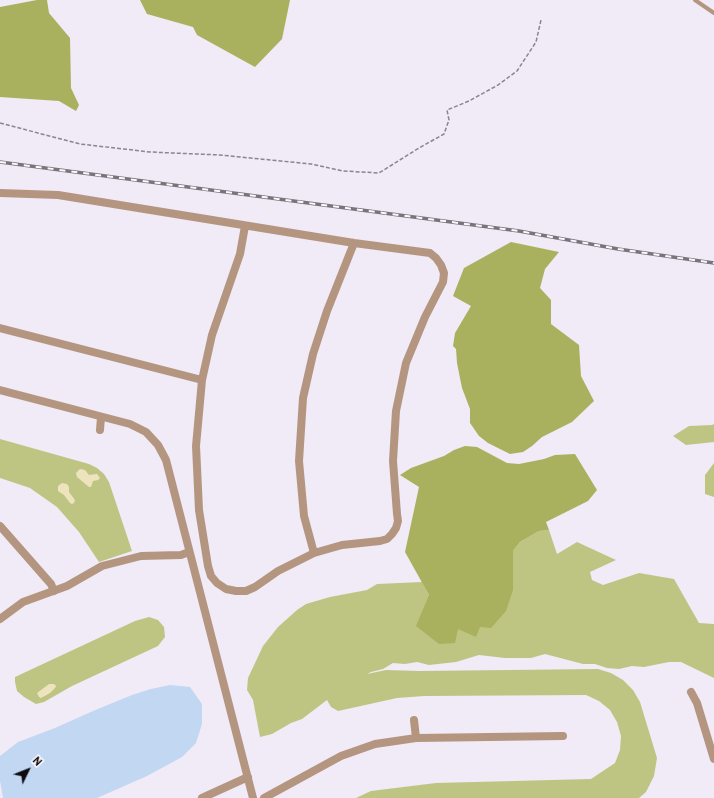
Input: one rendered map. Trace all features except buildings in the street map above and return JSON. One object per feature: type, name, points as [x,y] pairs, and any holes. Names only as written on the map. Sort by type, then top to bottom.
[{"type":"street","points":[[0,193],[58,194],[245,226],[430,253],[441,265],[444,273],[443,282],[425,317],[406,363],[396,411],[393,461],[398,521],[396,528],[392,534],[380,541],[342,545],[314,553],[278,571],[255,587],[236,592],[217,584],[211,576],[208,566],[199,510],[196,446],[202,380],[212,335],[240,254],[245,226]]},
{"type":"street","points":[[314,553],[304,516],[299,461],[303,398],[313,354],[327,311],[354,243]]},
{"type":"street","points":[[0,328],[202,380]]},
{"type":"street","points":[[0,390],[130,424],[146,432],[158,445],[166,460],[253,798]]},
{"type":"street","points":[[100,430],[101,417]]},
{"type":"street","points":[[0,526],[51,584],[54,591]]},
{"type":"street","points":[[0,619],[23,602],[67,586],[102,566],[141,556],[181,554],[189,552]]},
{"type":"street","points":[[691,692],[697,703],[714,759]]},
{"type":"street","points":[[414,720],[416,738]]},
{"type":"street","points":[[264,798],[341,756],[376,744],[416,738],[562,736]]},
{"type":"street","points":[[202,798],[248,777]]},
{"type":"lane","points":[[695,0],[714,13]]},
{"type":"path","points":[[0,123],[80,144],[150,152],[227,156],[311,164],[343,171],[379,173],[444,134],[449,120],[447,110],[469,101],[498,85],[517,71],[536,42],[541,20]]},
{"type":"green space","points":[[37,0],[47,0],[49,13],[70,38],[71,88],[79,105],[76,111],[59,101],[0,97],[0,7]]},
{"type":"green space","points":[[140,0],[290,0],[282,39],[255,67],[197,35],[193,27],[147,14]]},
{"type":"green space","points":[[511,242],[559,252],[545,269],[540,288],[551,300],[551,324],[579,345],[581,376],[594,401],[572,422],[542,437],[523,452],[510,454],[488,443],[479,436],[470,423],[470,409],[462,388],[456,349],[453,346],[455,333],[471,306],[453,296],[464,268]]},
{"type":"green space","points":[[714,424],[714,442],[686,445],[673,436],[689,426]]},
{"type":"green space","points":[[0,439],[89,464],[97,468],[104,474],[109,482],[132,551],[99,562],[79,532],[57,507],[30,488],[0,478]]},
{"type":"green space","points":[[465,446],[477,447],[507,463],[519,464],[544,459],[555,455],[575,454],[597,490],[588,501],[546,522],[549,530],[539,531],[520,542],[513,551],[513,590],[506,611],[491,628],[480,627],[476,637],[458,629],[455,643],[439,644],[416,626],[429,595],[405,552],[419,487],[400,475],[411,468],[444,456]]},
{"type":"green space","points":[[714,463],[714,497],[705,494],[705,475]]},
{"type":"green space","points":[[549,530],[557,554],[577,542],[616,560],[590,572],[592,580],[603,585],[639,573],[674,579],[699,623],[714,624],[714,678],[681,662],[669,662],[644,667],[632,666],[619,669],[607,668],[595,664],[583,664],[545,654],[531,658],[505,658],[479,655],[456,662],[429,665],[417,662],[405,664],[393,663],[383,669],[367,674],[386,670],[598,669],[611,673],[623,680],[633,690],[640,702],[657,758],[654,776],[646,792],[639,798],[356,798],[371,791],[436,783],[591,779],[615,763],[620,750],[621,736],[617,722],[610,710],[599,701],[586,695],[424,696],[397,698],[338,711],[331,707],[327,700],[302,719],[291,723],[272,734],[260,737],[253,700],[247,690],[248,678],[263,646],[278,627],[297,610],[306,604],[330,597],[367,590],[377,584],[422,582],[429,595],[457,629],[480,627],[513,577],[513,551],[520,542],[539,531]]},
{"type":"green space","points":[[149,617],[158,620],[164,627],[165,637],[158,646],[72,686],[44,702],[36,704],[17,691],[15,677],[135,621]]},
{"type":"sand","points":[[80,469],[85,470],[89,475],[97,474],[100,478],[93,481],[91,487],[89,487],[77,477],[76,473]]},
{"type":"sand","points":[[62,483],[67,484],[69,487],[69,492],[75,500],[74,503],[70,503],[64,495],[58,491],[58,486]]},
{"type":"sand","points":[[49,684],[54,684],[56,686],[50,693],[41,698],[39,697],[37,693]]},
{"type":"water","points":[[170,685],[190,687],[202,704],[202,724],[196,743],[182,757],[147,776],[97,798],[3,798],[0,781],[0,756],[18,742],[132,695]]},
{"type":"railway","points":[[0,162],[519,231],[618,249],[714,263]]}]
